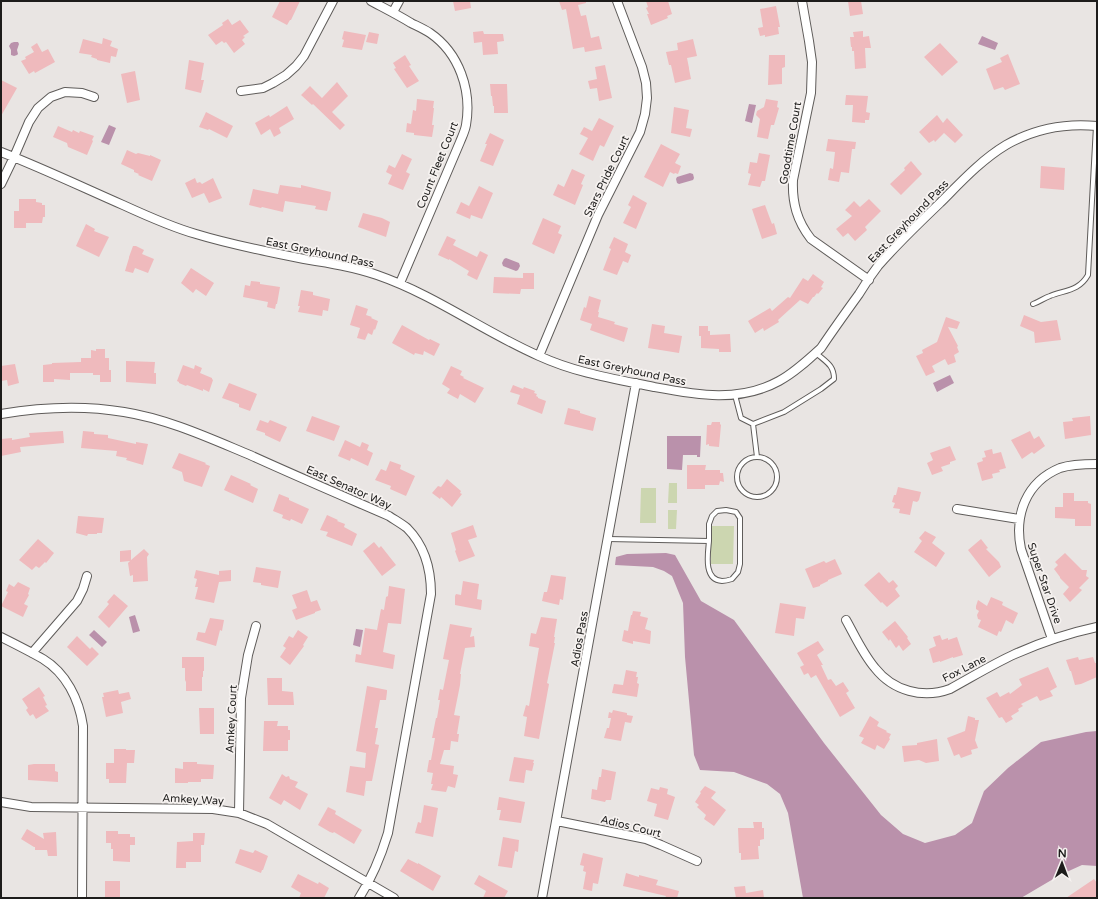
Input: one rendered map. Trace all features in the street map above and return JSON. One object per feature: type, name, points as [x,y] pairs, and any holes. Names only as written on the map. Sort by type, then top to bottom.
[{"type":"street","points":[[241,91],[263,88],[286,75],[296,66],[304,56],[333,1]]},
{"type":"street","name":"Count Fleet Court","points":[[370,1],[430,33],[441,43],[451,54],[460,68],[463,76],[467,101],[468,112],[466,127],[400,283]]},
{"type":"street","points":[[393,12],[399,1]]},
{"type":"street","name":"Stars Pride Court","points":[[539,356],[598,216],[640,132],[645,114],[647,98],[646,83],[642,67],[617,1]]},
{"type":"street","name":"Goodtime Court","points":[[802,1],[812,62],[811,93],[793,180],[792,193],[794,205],[798,219],[805,232],[812,239],[869,280]]},
{"type":"street","points":[[1,184],[29,122],[38,108],[51,98],[65,92],[82,93],[94,97]]},
{"type":"street","name":"East Greyhound Pass","points":[[1,152],[163,223],[196,234],[253,250],[346,267],[374,274],[400,283],[421,293],[493,334],[562,366],[686,393],[727,396],[761,390],[781,380],[816,353],[877,268],[893,249],[968,175],[989,157],[1023,137],[1040,131],[1073,125],[1097,126]]},
{"type":"street","name":"Adios Pass","points":[[542,898],[636,383]]},
{"type":"street","name":"East Senator Way","points":[[1,414],[79,407],[125,412],[171,423],[389,516],[407,528],[416,539],[428,564],[431,579],[431,594],[388,833],[379,860],[359,898]]},
{"type":"street","name":"Super Star Drive","points":[[1052,639],[1021,550],[1019,538],[1019,519],[1026,499],[1037,484],[1044,478],[1060,468],[1073,465],[1097,464]]},
{"type":"street","points":[[957,508],[1019,519]]},
{"type":"street","points":[[32,653],[77,601],[87,576]]},
{"type":"street","name":"Fox Lane","points":[[846,620],[866,655],[882,676],[889,682],[899,687],[918,693],[943,692],[1014,654],[1052,639],[1097,627]]},
{"type":"street","name":"Amkey Court","points":[[239,813],[241,698],[248,655],[256,626]]},
{"type":"street","points":[[1,637],[51,665],[65,679],[79,705],[84,726],[82,898]]},
{"type":"street","name":"Amkey Way","points":[[1,802],[31,807],[213,809],[239,813],[266,824],[394,898]]},
{"type":"street","name":"Adios Court","points":[[557,821],[646,839],[696,861]]},
{"type":"lane","points":[[1033,304],[1050,296],[1072,290],[1084,282],[1088,275],[1097,126]]},
{"type":"lane","points":[[735,394],[741,418],[753,424],[784,412],[834,379],[834,371],[816,353]]},
{"type":"lane","points":[[753,424],[757,457]]},
{"type":"lane","points":[[757,457],[764,458],[774,466],[777,472],[777,478],[776,485],[767,495],[754,497],[742,491],[737,479],[740,466],[745,461],[757,457]]},
{"type":"lane","points":[[726,510],[736,512],[740,518],[740,564],[738,572],[732,579],[721,581],[714,579],[710,574],[707,564],[709,541],[708,524],[712,516],[717,511],[726,510]]},
{"type":"lane","points":[[608,538],[709,541]]},
{"type":"green space","points":[[669,483],[677,483],[677,503],[668,503]]},
{"type":"green space","points":[[641,488],[656,488],[656,523],[640,523]]},
{"type":"green space","points":[[668,510],[677,510],[676,529],[668,529]]},
{"type":"green space","points":[[711,526],[734,526],[733,564],[711,564]]},
{"type":"shaded area","points":[[982,36],[998,43],[995,50],[978,44]]},
{"type":"shaded area","points":[[14,42],[18,42],[19,44],[17,50],[18,54],[14,56],[11,55],[9,46]]},
{"type":"shaded area","points":[[749,104],[756,105],[752,123],[745,121]]},
{"type":"shaded area","points":[[109,125],[116,128],[109,145],[101,142]]},
{"type":"shaded area","points":[[690,173],[693,174],[693,180],[679,184],[677,183],[677,177]]},
{"type":"shaded area","points":[[506,258],[519,263],[520,266],[518,270],[516,271],[503,266],[502,263]]},
{"type":"shaded area","points":[[950,375],[954,383],[937,392],[933,383]]},
{"type":"shaded area","points":[[667,436],[701,436],[700,457],[697,457],[697,455],[683,455],[682,470],[667,469]]},
{"type":"shaded area","points":[[666,553],[675,555],[701,601],[734,620],[824,743],[881,815],[903,834],[925,843],[955,835],[972,823],[984,791],[1008,768],[1041,742],[1097,731],[1097,866],[1082,865],[1060,875],[1021,898],[803,898],[788,813],[780,794],[767,784],[734,772],[700,770],[694,755],[685,657],[683,603],[672,576],[653,567],[615,565],[616,557],[627,554]]},
{"type":"shaded area","points":[[135,615],[140,631],[133,633],[129,617]]},
{"type":"shaded area","points":[[356,629],[363,630],[360,647],[353,645]]},
{"type":"shaded area","points":[[94,630],[107,642],[102,647],[89,635]]},
{"type":"building","points":[[280,1],[300,1],[287,25],[272,17]]},
{"type":"building","points":[[453,1],[470,1],[471,8],[455,11]]},
{"type":"building","points":[[559,1],[586,1],[586,3],[578,5],[581,16],[586,15],[591,38],[599,36],[602,49],[585,52],[584,47],[573,49],[566,9],[562,10]]},
{"type":"building","points":[[646,1],[668,1],[672,14],[667,16],[668,18],[651,25],[647,14],[649,14],[646,8],[648,7]]},
{"type":"building","points":[[848,1],[861,1],[863,14],[850,16]]},
{"type":"building","points":[[776,6],[780,27],[778,27],[779,34],[765,37],[765,35],[760,36],[758,28],[763,27],[760,9]]},
{"type":"building","points":[[228,19],[232,25],[240,20],[249,32],[243,36],[245,37],[242,40],[245,44],[234,53],[226,42],[224,43],[222,41],[216,45],[208,35],[223,25],[222,23]]},
{"type":"building","points":[[344,31],[366,35],[362,50],[342,47]]},
{"type":"building","points":[[483,31],[484,34],[503,34],[504,41],[497,42],[498,54],[483,55],[482,42],[474,43],[473,32]]},
{"type":"building","points":[[863,31],[863,37],[869,36],[871,48],[865,48],[866,68],[855,69],[854,51],[852,51],[850,37],[854,37],[853,32]]},
{"type":"building","points":[[369,32],[379,34],[377,44],[366,42]]},
{"type":"building","points":[[103,38],[112,41],[110,46],[118,49],[116,57],[111,56],[110,63],[97,60],[91,57],[92,55],[79,53],[83,39],[102,44]]},
{"type":"building","points":[[693,39],[697,56],[687,58],[691,79],[675,83],[666,52],[678,50],[677,43]]},
{"type":"building","points":[[37,43],[42,52],[48,49],[55,62],[35,73],[34,71],[29,74],[21,61],[26,59],[25,57],[34,52],[31,47]]},
{"type":"building","points":[[940,43],[958,62],[942,76],[924,57]]},
{"type":"building","points":[[1008,54],[1020,84],[1005,90],[1003,87],[994,90],[986,69],[1002,62],[1000,58]]},
{"type":"building","points":[[405,55],[411,65],[409,66],[419,81],[407,88],[394,69],[396,68],[393,63]]},
{"type":"building","points":[[769,55],[785,55],[785,67],[782,68],[782,84],[768,85]]},
{"type":"building","points":[[189,60],[204,63],[201,80],[204,80],[201,93],[185,89]]},
{"type":"building","points":[[605,65],[612,98],[599,101],[597,88],[590,89],[588,81],[597,79],[595,67]]},
{"type":"building","points":[[135,71],[140,100],[127,103],[121,74]]},
{"type":"building","points":[[1,80],[17,88],[1,116]]},
{"type":"building","points":[[337,82],[348,96],[332,112],[345,125],[340,130],[313,104],[312,105],[301,95],[310,86],[322,98]]},
{"type":"building","points":[[490,84],[507,84],[508,113],[494,113]]},
{"type":"building","points":[[846,95],[868,96],[866,112],[870,113],[869,120],[865,120],[865,123],[852,122],[853,105],[845,105]]},
{"type":"building","points":[[417,99],[434,101],[432,125],[434,125],[432,137],[414,135],[414,133],[406,132],[407,123],[411,124],[413,110],[416,111]]},
{"type":"building","points":[[766,99],[778,101],[777,107],[779,108],[774,125],[771,125],[768,139],[757,137],[760,119],[756,115],[757,111],[764,107]]},
{"type":"building","points":[[287,106],[294,119],[279,128],[281,133],[274,137],[270,129],[261,135],[255,123],[269,115],[270,117]]},
{"type":"building","points":[[674,107],[689,110],[686,128],[692,129],[690,137],[671,133]]},
{"type":"building","points":[[206,112],[233,126],[227,138],[209,129],[199,127]]},
{"type":"building","points":[[937,115],[943,123],[947,118],[963,135],[955,143],[944,133],[935,142],[934,140],[929,143],[919,132]]},
{"type":"building","points":[[599,118],[614,126],[604,147],[600,145],[593,161],[579,154],[588,138],[580,134],[584,127],[592,131]]},
{"type":"building","points":[[58,126],[72,132],[73,130],[79,133],[80,131],[94,136],[87,155],[68,147],[67,143],[53,137]]},
{"type":"building","points":[[490,133],[504,140],[493,166],[480,161]]},
{"type":"building","points":[[828,139],[856,142],[855,149],[852,149],[849,173],[841,172],[839,182],[828,180],[830,168],[833,169],[835,152],[826,151]]},
{"type":"building","points":[[661,144],[680,154],[675,163],[681,166],[678,174],[670,172],[663,187],[644,177]]},
{"type":"building","points":[[127,150],[136,154],[150,155],[161,160],[152,181],[138,175],[139,174],[134,172],[134,170],[121,164]]},
{"type":"building","points":[[759,153],[770,155],[765,181],[762,181],[760,187],[748,185],[751,174],[748,173],[750,162],[757,163]]},
{"type":"building","points":[[402,154],[412,159],[406,172],[410,174],[403,190],[388,184],[392,175],[386,172],[389,165],[395,168]]},
{"type":"building","points":[[911,161],[922,174],[901,195],[890,184],[905,170],[904,168]]},
{"type":"building","points":[[1041,166],[1065,168],[1064,190],[1040,188]]},
{"type":"building","points":[[572,169],[585,175],[581,184],[583,185],[575,205],[553,195],[558,184],[564,187]]},
{"type":"building","points":[[195,178],[197,183],[200,182],[202,184],[213,178],[222,198],[209,203],[204,193],[192,198],[185,183]]},
{"type":"building","points":[[280,185],[301,188],[301,185],[331,192],[327,211],[315,209],[316,206],[285,201],[283,212],[249,205],[253,189],[278,194]]},
{"type":"building","points":[[479,186],[493,193],[482,219],[471,215],[470,219],[456,213],[461,202],[469,206]]},
{"type":"building","points":[[633,195],[647,203],[636,229],[623,223],[631,207],[628,205]]},
{"type":"building","points":[[19,199],[36,199],[36,202],[45,205],[45,217],[43,217],[42,223],[26,223],[26,228],[14,228],[14,211],[19,211]]},
{"type":"building","points":[[869,199],[881,211],[865,227],[867,230],[855,241],[848,233],[843,237],[836,229],[852,216],[845,210],[854,201],[860,207]]},
{"type":"building","points":[[765,205],[772,224],[774,223],[777,234],[762,239],[752,209]]},
{"type":"building","points":[[363,213],[382,218],[390,222],[386,237],[358,227]]},
{"type":"building","points":[[543,218],[561,226],[558,233],[562,235],[554,254],[532,244]]},
{"type":"building","points":[[86,224],[95,229],[94,231],[109,237],[99,257],[76,246]]},
{"type":"building","points":[[447,236],[456,240],[453,245],[477,257],[480,251],[488,255],[477,280],[467,275],[469,271],[449,259],[438,255]]},
{"type":"building","points":[[614,237],[628,244],[625,252],[631,255],[628,263],[623,261],[617,275],[603,270],[611,249],[609,248]]},
{"type":"building","points":[[133,246],[144,250],[142,254],[154,259],[148,273],[135,268],[133,273],[125,271]]},
{"type":"building","points":[[191,268],[214,283],[206,296],[196,289],[193,293],[181,283]]},
{"type":"building","points":[[523,273],[534,273],[534,289],[521,289],[520,294],[493,293],[494,277],[523,278]]},
{"type":"building","points":[[813,274],[824,282],[821,287],[823,288],[818,294],[817,293],[813,297],[808,304],[800,300],[778,320],[779,322],[764,331],[763,328],[755,333],[748,321],[770,308],[772,311],[788,297],[790,298],[803,278],[808,281]]},
{"type":"building","points":[[251,281],[280,287],[275,309],[267,307],[268,302],[243,297],[245,285],[250,286]]},
{"type":"building","points":[[301,290],[313,292],[313,295],[330,299],[328,311],[323,310],[322,316],[298,312]]},
{"type":"building","points":[[589,296],[601,300],[598,317],[628,328],[624,342],[590,330],[592,324],[580,320],[584,307],[586,308]]},
{"type":"building","points":[[356,305],[368,309],[366,315],[378,321],[372,335],[368,333],[365,340],[357,338],[360,328],[350,325]]},
{"type":"building","points":[[1024,315],[1041,322],[1057,320],[1061,340],[1035,343],[1034,332],[1020,326]]},
{"type":"building","points":[[946,317],[960,322],[957,329],[948,327],[958,346],[959,352],[954,355],[956,362],[948,365],[945,359],[932,366],[935,372],[926,376],[916,356],[923,353],[922,350],[937,342]]},
{"type":"building","points":[[652,324],[665,326],[664,333],[682,336],[679,353],[648,348]]},
{"type":"building","points":[[402,325],[429,340],[430,339],[440,344],[434,356],[424,351],[423,355],[415,353],[414,355],[392,343]]},
{"type":"building","points":[[699,326],[708,326],[710,335],[730,334],[731,352],[719,352],[719,349],[701,348]]},
{"type":"building","points":[[96,349],[105,349],[105,358],[109,358],[111,382],[100,382],[100,375],[93,375],[93,373],[70,373],[70,380],[54,379],[54,382],[43,382],[43,365],[52,363],[81,362],[81,358],[91,358],[91,350],[96,351]]},
{"type":"building","points":[[126,361],[155,362],[154,373],[156,373],[156,384],[126,382]]},
{"type":"building","points":[[15,364],[19,383],[8,386],[7,380],[1,381],[1,366]]},
{"type":"building","points":[[183,365],[194,369],[195,365],[202,368],[200,373],[212,378],[213,380],[209,392],[203,389],[203,391],[187,385],[186,386],[177,381]]},
{"type":"building","points":[[451,366],[462,371],[460,375],[464,377],[463,378],[484,388],[475,403],[460,394],[458,399],[447,393],[450,389],[442,384]]},
{"type":"building","points":[[229,383],[257,394],[250,411],[239,407],[239,404],[222,398]]},
{"type":"building","points":[[513,385],[523,389],[524,387],[535,391],[534,393],[537,394],[536,396],[538,398],[546,401],[542,414],[517,404],[520,395],[510,392]]},
{"type":"building","points":[[568,408],[580,411],[580,413],[596,418],[593,431],[564,424]]},
{"type":"building","points":[[312,416],[340,426],[334,441],[306,431]]},
{"type":"building","points":[[1090,416],[1091,435],[1065,439],[1063,422],[1073,421],[1072,418]]},
{"type":"building","points":[[260,420],[268,423],[270,420],[287,427],[280,442],[265,435],[265,433],[256,430]]},
{"type":"building","points":[[712,422],[720,422],[721,425],[719,447],[709,446],[709,444],[706,445],[707,425],[711,425]]},
{"type":"building","points":[[63,431],[64,443],[20,447],[21,452],[1,456],[1,439],[12,438],[12,440],[30,437],[29,433]]},
{"type":"building","points":[[83,431],[94,432],[94,434],[108,435],[108,438],[136,444],[136,442],[148,444],[143,465],[126,460],[127,458],[116,456],[117,451],[81,448]]},
{"type":"building","points":[[1030,431],[1034,439],[1039,436],[1045,446],[1034,454],[1032,452],[1022,459],[1011,440]]},
{"type":"building","points":[[345,440],[360,447],[362,442],[369,445],[367,450],[373,453],[368,466],[351,458],[350,461],[338,456]]},
{"type":"building","points":[[950,446],[956,460],[941,467],[943,471],[932,475],[927,463],[933,460],[930,453]]},
{"type":"building","points":[[992,449],[993,454],[1001,452],[1006,468],[999,470],[1000,472],[992,474],[993,478],[982,481],[977,463],[983,461],[982,458],[986,457],[984,451]]},
{"type":"building","points":[[179,453],[206,463],[205,464],[210,466],[202,487],[184,481],[182,472],[172,468]]},
{"type":"building","points":[[390,461],[401,465],[400,469],[415,476],[406,496],[390,489],[391,486],[375,480],[381,469],[386,471]]},
{"type":"building","points":[[687,465],[706,465],[705,470],[720,470],[720,473],[723,473],[724,482],[720,481],[719,485],[705,485],[705,489],[687,489]]},
{"type":"building","points":[[231,475],[251,484],[250,485],[258,489],[253,503],[224,490]]},
{"type":"building","points":[[447,479],[461,491],[460,493],[462,494],[452,507],[441,497],[440,499],[432,493],[438,486],[441,487]]},
{"type":"building","points":[[898,487],[921,492],[919,500],[917,502],[913,501],[910,515],[899,513],[900,509],[893,508],[895,503],[892,502]]},
{"type":"building","points":[[1063,493],[1074,493],[1074,501],[1088,501],[1088,503],[1091,504],[1091,526],[1075,526],[1075,519],[1055,518],[1055,507],[1063,507]]},
{"type":"building","points":[[279,494],[309,509],[302,524],[291,519],[290,521],[282,518],[283,515],[273,511]]},
{"type":"building","points":[[327,515],[345,524],[344,527],[357,534],[352,546],[326,536],[328,532],[320,530]]},
{"type":"building","points":[[78,516],[104,518],[102,533],[88,534],[87,536],[76,533]]},
{"type":"building","points":[[473,525],[477,537],[468,540],[475,556],[459,562],[451,533]]},
{"type":"building","points":[[925,531],[936,537],[932,543],[945,553],[936,567],[914,552],[922,541],[919,538]]},
{"type":"building","points":[[38,539],[54,553],[46,563],[45,562],[39,568],[36,566],[32,570],[19,560]]},
{"type":"building","points":[[981,539],[988,548],[986,549],[999,562],[1001,567],[989,577],[968,550]]},
{"type":"building","points":[[374,542],[379,548],[381,546],[396,565],[382,576],[363,551]]},
{"type":"building","points":[[144,549],[149,554],[147,557],[148,581],[133,582],[133,575],[130,576],[128,563],[130,561],[120,562],[120,551],[131,550],[131,560]]},
{"type":"building","points":[[1065,553],[1082,570],[1087,570],[1086,576],[1089,578],[1079,588],[1082,590],[1070,602],[1063,594],[1069,587],[1054,569],[1058,565],[1055,562]]},
{"type":"building","points":[[835,559],[842,574],[828,580],[820,586],[813,588],[805,569],[824,561],[826,563]]},
{"type":"building","points":[[256,567],[281,571],[278,588],[253,582]]},
{"type":"building","points":[[196,570],[219,575],[219,571],[231,570],[231,581],[219,582],[214,603],[195,599],[198,587],[195,587],[197,579],[194,578]]},
{"type":"building","points":[[879,572],[889,583],[893,580],[898,586],[895,589],[900,596],[887,607],[882,602],[881,603],[864,585]]},
{"type":"building","points":[[551,575],[566,577],[563,600],[560,599],[559,605],[542,601],[544,592],[547,592]]},
{"type":"building","points":[[463,581],[479,584],[477,599],[482,600],[481,610],[455,605],[455,596],[456,594],[461,595]]},
{"type":"building","points":[[18,582],[30,588],[29,595],[24,604],[28,606],[23,617],[1,606],[8,592],[6,591],[9,584],[14,587]]},
{"type":"building","points":[[389,586],[405,589],[401,624],[388,623],[383,652],[395,655],[393,669],[355,662],[356,654],[361,655],[365,628],[377,630],[381,609],[384,610],[386,597],[388,596]]},
{"type":"building","points":[[307,590],[311,602],[317,600],[321,610],[296,620],[292,610],[297,608],[292,595]]},
{"type":"building","points":[[114,594],[128,606],[109,628],[98,617],[109,604],[107,602]]},
{"type":"building","points":[[991,597],[1003,602],[1002,605],[1018,613],[1013,624],[1006,620],[1001,632],[999,631],[997,636],[978,627],[981,620],[978,619],[977,615],[979,611],[976,609],[978,600],[987,606]]},
{"type":"building","points":[[780,603],[806,607],[804,619],[796,618],[794,636],[775,633]]},
{"type":"building","points":[[633,611],[641,612],[640,616],[648,618],[645,629],[651,631],[650,644],[633,641],[633,644],[622,641],[624,630],[628,631]]},
{"type":"building","points":[[541,617],[557,619],[554,637],[555,643],[547,683],[549,684],[539,739],[524,736],[527,717],[523,716],[526,705],[529,706],[539,648],[529,646],[531,633],[536,634]]},
{"type":"building","points":[[210,618],[224,620],[222,631],[220,630],[216,646],[196,640],[198,632],[205,633]]},
{"type":"building","points":[[895,621],[908,637],[907,638],[911,644],[903,651],[899,645],[896,648],[890,639],[889,641],[882,632]]},
{"type":"building","points":[[450,624],[472,628],[470,637],[474,636],[475,647],[465,648],[460,674],[460,685],[454,715],[460,716],[457,734],[459,734],[458,742],[451,741],[450,750],[444,750],[440,764],[454,766],[453,774],[458,775],[455,788],[448,786],[446,792],[431,790],[433,784],[431,784],[433,773],[427,772],[435,738],[432,738],[440,700],[438,700],[440,689],[443,690],[449,660],[443,659]]},
{"type":"building","points":[[298,630],[308,637],[303,645],[304,646],[290,665],[280,657],[286,648],[283,646],[289,636],[293,638]]},
{"type":"building","points":[[940,635],[942,640],[957,637],[963,655],[933,663],[929,649],[936,646],[933,637]]},
{"type":"building","points":[[77,636],[90,649],[92,647],[99,654],[87,666],[67,647]]},
{"type":"building","points":[[818,641],[824,650],[817,655],[823,665],[821,665],[828,680],[831,679],[836,686],[843,682],[849,691],[846,693],[855,708],[840,717],[816,675],[811,678],[808,673],[804,675],[800,667],[804,665],[797,653]]},
{"type":"building","points":[[182,657],[204,657],[202,691],[186,691],[185,668],[182,668]]},
{"type":"building","points":[[1078,657],[1079,660],[1093,657],[1095,663],[1097,663],[1097,677],[1075,685],[1066,660]]},
{"type":"building","points":[[1048,667],[1057,687],[1050,691],[1053,696],[1040,701],[1037,696],[1021,704],[1023,706],[1018,709],[1019,711],[1011,716],[1013,719],[1006,723],[1002,717],[999,718],[986,698],[997,692],[1000,697],[1009,692],[1010,694],[1022,685],[1019,679]]},
{"type":"building","points":[[626,670],[637,672],[637,683],[639,684],[637,697],[612,693],[614,684],[623,685]]},
{"type":"building","points":[[267,678],[282,678],[282,691],[293,692],[294,705],[268,705]]},
{"type":"building","points":[[367,686],[387,690],[387,692],[386,700],[380,700],[375,728],[378,728],[375,744],[379,745],[372,781],[366,781],[364,796],[346,792],[350,766],[365,768],[366,753],[356,751]]},
{"type":"building","points":[[39,687],[45,696],[43,697],[47,705],[45,706],[49,711],[36,719],[33,714],[30,716],[26,710],[28,708],[22,699]]},
{"type":"building","points":[[118,690],[119,694],[129,692],[131,699],[121,702],[123,713],[106,717],[102,697],[104,697],[103,693]]},
{"type":"building","points":[[199,708],[214,708],[214,734],[200,734]]},
{"type":"building","points":[[613,710],[633,716],[631,723],[625,722],[621,741],[604,738],[607,728],[609,728],[611,718],[608,718],[609,712],[612,713]]},
{"type":"building","points":[[870,716],[879,722],[877,726],[891,734],[890,739],[884,749],[877,745],[875,750],[861,743],[864,738],[859,736]]},
{"type":"building","points":[[968,716],[975,718],[975,720],[979,720],[975,740],[978,748],[971,750],[972,754],[961,758],[959,754],[954,756],[947,738],[965,731]]},
{"type":"building","points":[[264,721],[278,721],[277,726],[288,726],[288,730],[290,730],[290,740],[288,740],[288,751],[263,751]]},
{"type":"building","points":[[937,739],[939,761],[926,763],[919,760],[904,762],[902,746],[917,745],[917,743]]},
{"type":"building","points":[[114,749],[135,750],[134,763],[127,763],[126,783],[109,783],[109,779],[106,779],[106,763],[114,763]]},
{"type":"building","points":[[514,757],[534,760],[532,771],[526,770],[524,783],[509,781]]},
{"type":"building","points":[[183,762],[197,762],[197,764],[214,765],[213,779],[201,779],[201,782],[175,783],[175,768],[183,769]]},
{"type":"building","points":[[55,764],[55,771],[58,772],[58,782],[28,780],[28,765]]},
{"type":"building","points":[[602,769],[616,772],[611,800],[606,800],[605,802],[591,799],[592,789],[597,790]]},
{"type":"building","points":[[282,774],[286,777],[289,776],[290,779],[298,782],[295,787],[308,794],[300,810],[284,800],[281,805],[269,798]]},
{"type":"building","points":[[705,786],[716,792],[711,798],[726,810],[714,826],[704,819],[706,815],[697,807],[699,805],[695,802]]},
{"type":"building","points":[[660,787],[668,789],[667,794],[675,797],[668,820],[654,816],[657,804],[647,801],[651,788],[659,790]]},
{"type":"building","points":[[499,797],[525,802],[521,823],[499,820],[501,810],[497,810]]},
{"type":"building","points":[[424,805],[438,808],[433,837],[415,833],[418,822],[421,823]]},
{"type":"building","points":[[328,807],[336,811],[335,814],[362,830],[354,844],[334,832],[330,832],[318,825]]},
{"type":"building","points":[[753,822],[762,822],[762,828],[764,828],[764,839],[760,840],[760,846],[758,846],[759,859],[741,860],[741,853],[739,853],[738,828],[754,828]]},
{"type":"building","points":[[27,829],[44,839],[43,833],[56,832],[57,856],[48,856],[47,850],[35,850],[35,847],[21,839]]},
{"type":"building","points":[[106,831],[118,831],[118,834],[130,834],[130,837],[135,837],[135,845],[130,845],[130,862],[113,861],[113,849],[111,849],[111,843],[106,843]]},
{"type":"building","points":[[193,833],[205,833],[204,845],[201,845],[201,862],[186,862],[186,868],[176,868],[177,842],[193,841]]},
{"type":"building","points":[[503,837],[519,840],[518,852],[515,851],[512,868],[498,866]]},
{"type":"building","points":[[240,849],[253,853],[255,850],[268,856],[261,873],[235,863]]},
{"type":"building","points":[[583,853],[603,858],[598,884],[593,883],[592,891],[583,889],[586,872],[583,871],[584,866],[580,865]]},
{"type":"building","points":[[408,859],[441,876],[433,891],[400,871]]},
{"type":"building","points":[[626,873],[658,880],[656,885],[679,891],[677,898],[665,898],[666,896],[623,886]]},
{"type":"building","points":[[298,874],[318,884],[319,882],[329,888],[324,898],[299,898],[301,893],[291,887]]},
{"type":"building","points":[[479,875],[508,891],[504,898],[483,898],[486,891],[474,884]]},
{"type":"building","points":[[1094,879],[1097,883],[1097,898],[1066,898]]},
{"type":"building","points":[[105,881],[120,881],[120,898],[105,898]]},
{"type":"building","points":[[745,886],[746,893],[763,890],[764,898],[736,898],[734,887]]}]
